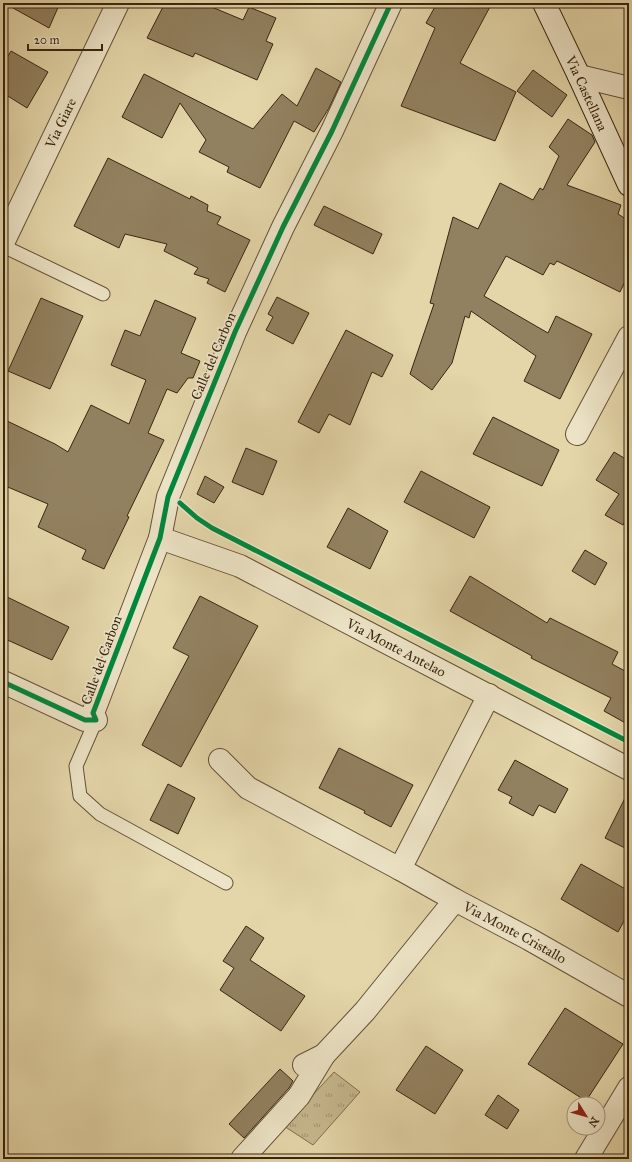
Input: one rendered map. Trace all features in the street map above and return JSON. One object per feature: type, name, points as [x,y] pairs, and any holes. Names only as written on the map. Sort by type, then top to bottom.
[{"type":"street","name":"Via Giare","points":[[3,245],[118,3]]},
{"type":"street","name":"Calle del Carbon","points":[[91,720],[160,538],[168,497],[236,332],[282,226],[332,131],[391,3]]},
{"type":"street","name":"Via Castellana","points":[[544,3],[628,179]]},
{"type":"street","points":[[579,76],[629,88]]},
{"type":"street","points":[[577,434],[629,337]]},
{"type":"street","name":"Via Monte Antelao","points":[[160,538],[240,566],[629,769]]},
{"type":"street","points":[[3,682],[91,720]]},
{"type":"street","points":[[400,869],[489,695]]},
{"type":"street","name":"Via Monte Cristallo","points":[[220,760],[248,788],[529,939],[629,996]]},
{"type":"street","points":[[242,1159],[299,1096],[324,1055],[365,1011],[455,900]]},
{"type":"street","points":[[304,1064],[324,1055]]},
{"type":"street","points":[[586,1159],[629,1088]]},
{"type":"lane","points":[[3,245],[103,294]]},
{"type":"lane","points":[[91,720],[76,766],[80,796],[100,814],[226,882]]},
{"type":"green space","points":[[334,1072],[360,1092],[313,1145],[284,1126]]},
{"type":"building","points":[[4,3],[60,3],[49,28]]},
{"type":"building","points":[[165,3],[202,3],[243,20],[249,7],[276,18],[266,41],[273,44],[257,80],[195,53],[193,57],[147,38]]},
{"type":"building","points":[[437,3],[492,3],[460,63],[516,92],[495,141],[401,106],[435,28],[426,23]]},
{"type":"building","points":[[11,51],[48,72],[27,108],[3,93],[3,64]]},
{"type":"building","points":[[316,68],[341,82],[329,108],[314,132],[294,121],[260,188],[227,172],[229,167],[199,152],[206,140],[180,103],[162,138],[122,117],[144,74],[253,129],[282,94],[297,106]]},
{"type":"building","points":[[533,70],[567,95],[552,117],[517,91]]},
{"type":"building","points":[[568,119],[592,135],[595,142],[567,185],[621,205],[618,214],[629,221],[629,273],[620,292],[557,261],[554,265],[550,263],[543,275],[506,256],[484,296],[548,333],[556,316],[592,334],[560,399],[524,381],[536,356],[471,311],[469,318],[465,316],[452,363],[432,390],[410,374],[434,304],[430,303],[453,217],[478,229],[500,183],[533,200],[540,188],[543,190],[559,156],[549,147]]},
{"type":"building","points":[[108,158],[190,199],[191,196],[208,205],[207,211],[221,217],[217,224],[250,240],[225,292],[207,283],[209,279],[194,274],[198,268],[164,251],[167,244],[125,234],[119,248],[74,226]]},
{"type":"building","points":[[324,206],[382,234],[373,254],[314,225]]},
{"type":"building","points":[[277,297],[309,313],[293,344],[266,330],[273,317],[268,314]]},
{"type":"building","points":[[41,298],[83,316],[50,389],[8,371]]},
{"type":"building","points":[[155,300],[196,318],[181,353],[200,361],[193,378],[188,378],[177,393],[167,389],[148,433],[164,440],[127,516],[129,517],[104,569],[82,559],[86,550],[38,527],[48,504],[3,485],[3,419],[55,444],[68,452],[91,405],[129,424],[146,380],[111,365],[125,330],[140,336]]},
{"type":"building","points":[[346,330],[393,355],[382,377],[372,372],[350,425],[329,414],[319,433],[298,422]]},
{"type":"building","points":[[493,417],[559,450],[542,486],[473,454]]},
{"type":"building","points":[[246,448],[277,461],[263,495],[232,482]]},
{"type":"building","points":[[614,452],[629,461],[629,514],[623,525],[605,515],[619,494],[596,480]]},
{"type":"building","points":[[421,471],[490,507],[474,538],[404,502]]},
{"type":"building","points":[[205,476],[224,487],[214,503],[197,494]]},
{"type":"building","points":[[348,508],[388,531],[370,569],[327,547]]},
{"type":"building","points":[[585,550],[607,563],[595,585],[572,571]]},
{"type":"building","points":[[470,576],[547,623],[550,618],[618,652],[612,664],[625,671],[629,663],[629,725],[604,711],[611,698],[531,658],[532,656],[450,611]]},
{"type":"building","points":[[3,595],[69,627],[52,660],[3,638]]},
{"type":"building","points":[[200,596],[258,626],[181,767],[142,745],[189,656],[173,648]]},
{"type":"building","points":[[339,748],[413,785],[391,827],[364,813],[365,811],[319,788]]},
{"type":"building","points":[[515,760],[568,789],[555,813],[539,805],[533,816],[509,803],[512,797],[498,790]]},
{"type":"building","points":[[168,784],[195,798],[178,834],[150,820]]},
{"type":"building","points":[[629,790],[629,850],[605,838]]},
{"type":"building","points":[[581,864],[629,891],[629,912],[618,932],[561,899]]},
{"type":"building","points":[[246,926],[264,938],[250,960],[305,996],[281,1031],[220,990],[234,968],[223,961]]},
{"type":"building","points":[[565,1008],[623,1044],[589,1096],[578,1096],[528,1064]]},
{"type":"building","points":[[426,1046],[463,1070],[435,1114],[396,1090]]},
{"type":"building","points":[[280,1069],[293,1081],[289,1088],[244,1138],[229,1124]]},
{"type":"building","points":[[498,1095],[519,1110],[507,1129],[485,1115]]},
{"type":"cycle path","points":[[3,682],[85,720],[96,720],[93,713],[160,538],[168,497],[235,332],[283,227],[332,131],[391,3]]},
{"type":"cycle path","points":[[180,503],[197,518],[212,528],[629,742]]}]
